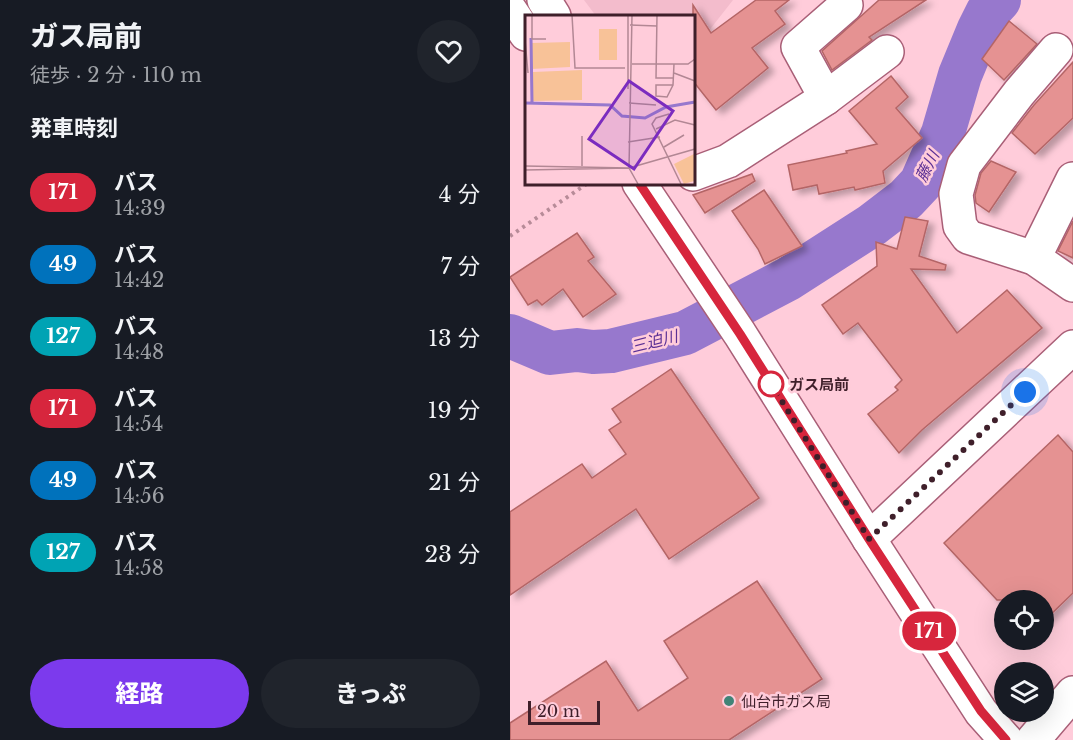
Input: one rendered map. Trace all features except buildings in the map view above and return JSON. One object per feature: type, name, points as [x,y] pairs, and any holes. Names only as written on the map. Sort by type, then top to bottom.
[{"type":"street","points":[[544,0],[553,15]]},
{"type":"street","points":[[826,98],[798,47],[846,5]]},
{"type":"street","points":[[1056,50],[1019,93],[964,165],[956,194],[960,226],[968,237],[1034,258],[1073,285]]},
{"type":"street","points":[[694,174],[728,161],[826,98],[886,52]]},
{"type":"street","points":[[1034,258],[1073,179]]},
{"type":"street","points":[[652,186],[713,292],[869,539],[981,711],[1006,740]]},
{"type":"street","points":[[869,539],[1073,347]]},
{"type":"street","points":[[1033,740],[1073,693]]},
{"type":"path","points":[[510,236],[587,184]]},
{"type":"shaded area","points":[[584,0],[733,0],[694,50],[694,15],[595,15]]},
{"type":"waterway","name":"藤川","points":[[510,336],[550,353],[577,350],[611,351],[685,333],[788,279],[872,225],[906,199],[921,183],[943,133],[960,75],[979,29],[987,13],[999,0]]},
{"type":"bus line","name":"171","points":[[640,184],[740,334],[981,711],[1006,740]]},
{"type":"place","name":"ガス局前","points":[[771,384]]},
{"type":"place","name":"仙台市ガス局","points":[[729,701]]},
{"type":"route","points":[[771,384],[869,539],[1025,392]]},
{"type":"water label","name":"三迫川","points":[[654,341]]}]
